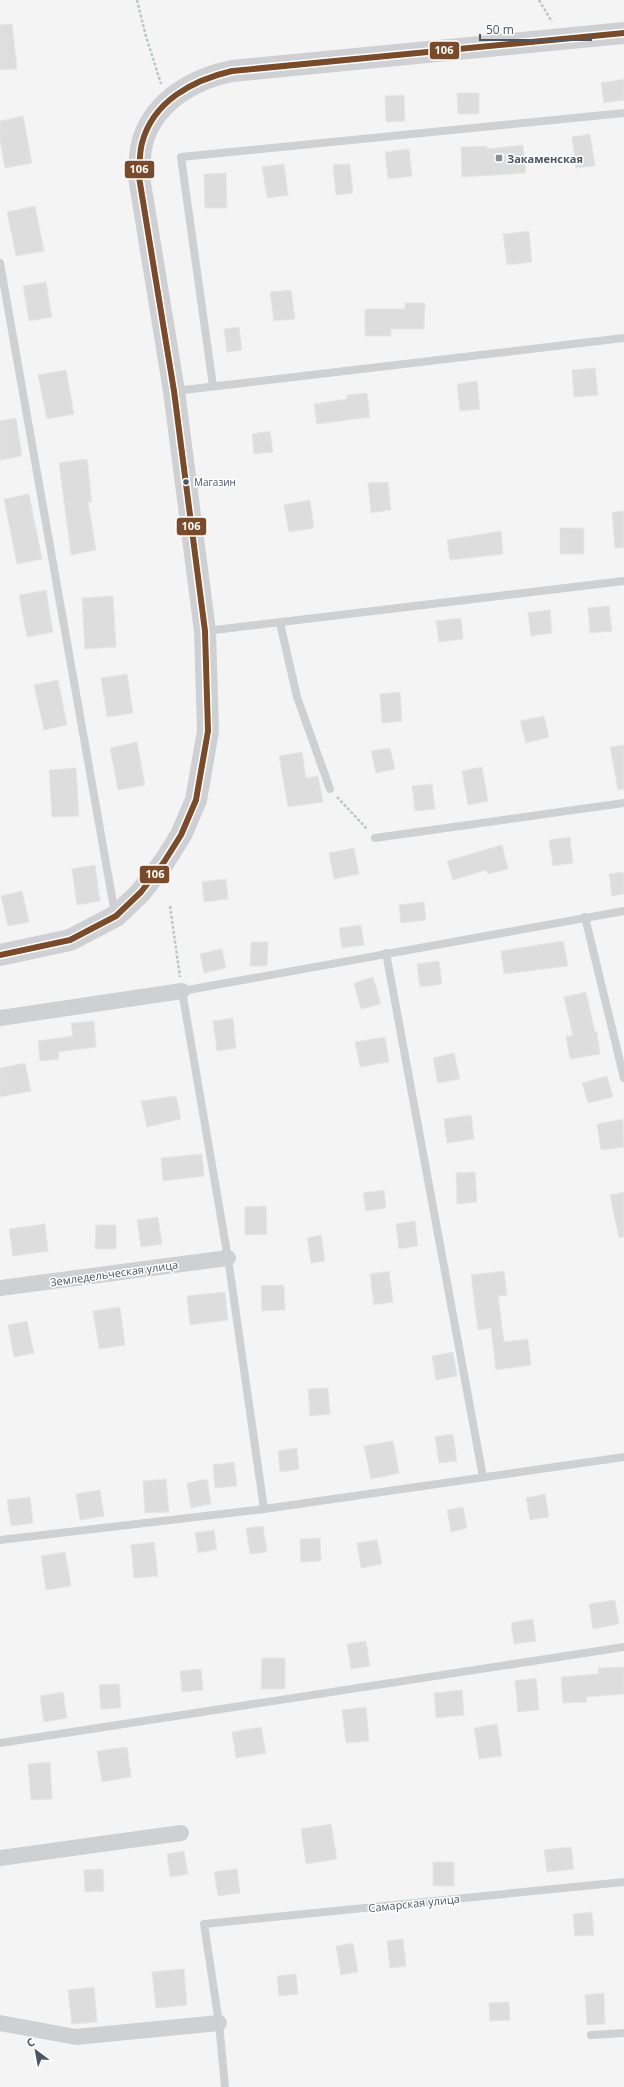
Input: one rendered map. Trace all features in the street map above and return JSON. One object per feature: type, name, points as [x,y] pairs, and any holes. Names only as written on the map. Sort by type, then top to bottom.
[{"type":"main road","points":[[0,955],[70,940],[116,916],[141,892],[164,862],[181,835],[196,800],[208,731],[205,631],[174,391],[139,177],[140,156],[144,137],[153,119],[167,101],[200,81],[217,74],[232,71],[624,33]]},
{"type":"street","points":[[0,1018],[182,991]]},
{"type":"street","name":"Земледельческая улица","points":[[0,1288],[228,1258]]},
{"type":"street","points":[[0,1858],[181,1833]]},
{"type":"street","points":[[0,2023],[76,2037],[219,2023]]},
{"type":"lane","points":[[213,386],[182,157],[624,113]]},
{"type":"lane","points":[[0,263],[116,916]]},
{"type":"lane","points":[[174,391],[624,338]]},
{"type":"lane","points":[[205,631],[624,581]]},
{"type":"lane","points":[[280,623],[296,697],[330,789]]},
{"type":"lane","points":[[375,838],[624,803]]},
{"type":"lane","points":[[264,1509],[228,1258],[182,991],[624,911]]},
{"type":"lane","points":[[585,917],[623,1073]]},
{"type":"lane","points":[[386,953],[484,1477]]},
{"type":"lane","points":[[0,1540],[264,1509],[624,1458]]},
{"type":"lane","points":[[0,1743],[624,1647]]},
{"type":"lane","name":"Самарская улица","points":[[219,2023],[204,1924],[624,1882]]},
{"type":"lane","points":[[219,2023],[225,2087]]},
{"type":"lane","points":[[591,2035],[624,2033]]},
{"type":"path","points":[[137,0],[145,33],[167,101]]},
{"type":"path","points":[[539,0],[561,39]]},
{"type":"path","points":[[330,789],[375,838]]},
{"type":"path","points":[[170,906],[182,991]]},
{"type":"building","points":[[12,24],[17,69],[0,70],[0,25]]},
{"type":"building","points":[[624,79],[624,100],[604,103],[601,83]]},
{"type":"building","points":[[457,93],[479,93],[479,114],[458,114]]},
{"type":"building","points":[[404,95],[405,121],[386,122],[385,96]]},
{"type":"building","points":[[23,116],[32,163],[5,168],[0,141],[0,121]]},
{"type":"building","points":[[590,134],[595,166],[576,168],[572,137]]},
{"type":"building","points":[[523,145],[526,173],[462,177],[461,147],[487,146],[487,149]]},
{"type":"building","points":[[409,149],[412,176],[388,179],[385,152]]},
{"type":"building","points":[[284,164],[288,195],[267,198],[262,167]]},
{"type":"building","points":[[350,164],[353,193],[336,195],[333,165]]},
{"type":"building","points":[[226,173],[227,208],[205,208],[204,174]]},
{"type":"building","points":[[35,206],[44,251],[16,256],[7,212]]},
{"type":"building","points":[[529,231],[532,262],[507,265],[503,234]]},
{"type":"building","points":[[46,282],[52,317],[29,321],[23,286]]},
{"type":"building","points":[[291,290],[295,319],[274,321],[270,292]]},
{"type":"building","points":[[405,303],[425,303],[424,329],[391,329],[391,336],[365,336],[365,309],[405,309]]},
{"type":"building","points":[[239,327],[242,350],[227,352],[224,329]]},
{"type":"building","points":[[595,368],[598,395],[574,397],[572,370]]},
{"type":"building","points":[[66,370],[74,414],[47,419],[38,375]]},
{"type":"building","points":[[477,381],[480,409],[460,411],[457,384]]},
{"type":"building","points":[[367,393],[370,417],[317,424],[314,404],[347,399],[347,395]]},
{"type":"building","points":[[16,418],[22,456],[0,460],[0,421]]},
{"type":"building","points":[[270,431],[273,452],[254,454],[252,434]]},
{"type":"building","points":[[87,459],[92,502],[88,502],[96,550],[71,555],[59,463]]},
{"type":"building","points":[[388,482],[391,510],[371,513],[368,483]]},
{"type":"building","points":[[29,494],[42,559],[17,564],[4,499]]},
{"type":"building","points":[[310,500],[314,528],[289,532],[284,505]]},
{"type":"building","points":[[624,511],[624,548],[615,548],[612,512]]},
{"type":"building","points":[[560,528],[584,528],[584,554],[560,554]]},
{"type":"building","points":[[501,531],[503,554],[450,560],[447,540]]},
{"type":"building","points":[[46,590],[53,632],[27,637],[19,595]]},
{"type":"building","points":[[113,596],[116,647],[85,649],[82,598]]},
{"type":"building","points":[[609,606],[612,631],[590,633],[588,608]]},
{"type":"building","points":[[550,610],[552,633],[531,636],[528,613]]},
{"type":"building","points":[[461,618],[463,639],[439,642],[436,621]]},
{"type":"building","points":[[127,674],[133,713],[107,717],[101,678]]},
{"type":"building","points":[[58,680],[67,725],[44,730],[34,685]]},
{"type":"building","points":[[400,692],[402,721],[382,723],[380,694]]},
{"type":"building","points":[[544,716],[549,737],[526,743],[520,721]]},
{"type":"building","points":[[137,742],[145,785],[118,790],[110,748]]},
{"type":"building","points":[[624,745],[624,789],[618,790],[610,747]]},
{"type":"building","points":[[390,748],[395,769],[376,773],[371,751]]},
{"type":"building","points":[[302,752],[306,778],[318,776],[323,802],[288,807],[279,756]]},
{"type":"building","points":[[482,767],[488,801],[468,805],[462,771]]},
{"type":"building","points":[[76,768],[79,816],[52,817],[49,770]]},
{"type":"building","points":[[432,784],[435,809],[415,811],[412,786]]},
{"type":"building","points":[[570,837],[573,863],[553,866],[549,840]]},
{"type":"building","points":[[502,845],[508,869],[488,874],[486,870],[453,880],[447,861]]},
{"type":"building","points":[[354,848],[359,874],[334,879],[329,853]]},
{"type":"building","points":[[95,865],[100,901],[77,905],[72,869]]},
{"type":"building","points":[[624,872],[624,894],[612,896],[609,874]]},
{"type":"building","points":[[226,879],[228,899],[204,902],[202,882]]},
{"type":"building","points":[[22,891],[29,922],[8,926],[1,896]]},
{"type":"building","points":[[424,902],[426,920],[401,923],[399,905]]},
{"type":"building","points":[[361,925],[364,945],[342,948],[339,928]]},
{"type":"building","points":[[563,941],[568,966],[504,974],[501,951]]},
{"type":"building","points":[[251,942],[268,942],[267,966],[250,966]]},
{"type":"building","points":[[222,949],[226,968],[204,973],[200,954]]},
{"type":"building","points":[[439,961],[442,984],[420,987],[417,964]]},
{"type":"building","points":[[373,977],[381,1004],[361,1009],[354,983]]},
{"type":"building","points":[[586,992],[595,1032],[597,1032],[600,1054],[570,1059],[566,1036],[573,1036],[564,997]]},
{"type":"building","points":[[233,1018],[236,1048],[217,1051],[213,1021]]},
{"type":"building","points":[[94,1021],[96,1047],[58,1052],[59,1059],[40,1061],[38,1041],[73,1036],[71,1023]]},
{"type":"building","points":[[385,1037],[389,1062],[360,1067],[355,1042]]},
{"type":"building","points":[[454,1053],[460,1079],[438,1083],[433,1058]]},
{"type":"building","points":[[25,1063],[31,1091],[0,1097],[0,1068]]},
{"type":"building","points":[[607,1076],[613,1097],[588,1103],[582,1083]]},
{"type":"building","points":[[176,1096],[181,1119],[147,1127],[141,1101]]},
{"type":"building","points":[[471,1115],[474,1139],[447,1143],[444,1119]]},
{"type":"building","points":[[623,1119],[624,1147],[601,1150],[597,1124]]},
{"type":"building","points":[[202,1154],[204,1176],[163,1181],[161,1158]]},
{"type":"building","points":[[475,1172],[477,1202],[457,1204],[456,1173]]},
{"type":"building","points":[[384,1190],[386,1208],[366,1211],[363,1193]]},
{"type":"building","points":[[624,1192],[624,1237],[619,1238],[610,1195]]},
{"type":"building","points":[[266,1206],[267,1234],[245,1235],[245,1207]]},
{"type":"building","points":[[158,1217],[162,1244],[141,1247],[137,1220]]},
{"type":"building","points":[[415,1221],[418,1246],[399,1249],[396,1224]]},
{"type":"building","points":[[45,1224],[48,1251],[13,1256],[9,1229]]},
{"type":"building","points":[[96,1225],[116,1225],[116,1249],[95,1249]]},
{"type":"building","points":[[321,1235],[325,1261],[311,1263],[307,1238]]},
{"type":"building","points":[[389,1271],[393,1302],[374,1305],[370,1274]]},
{"type":"building","points":[[504,1271],[507,1295],[498,1296],[504,1342],[528,1339],[531,1365],[496,1370],[491,1328],[478,1330],[471,1275]]},
{"type":"building","points":[[284,1285],[285,1310],[262,1311],[261,1286]]},
{"type":"building","points":[[225,1292],[228,1320],[190,1325],[187,1296]]},
{"type":"building","points":[[120,1307],[125,1345],[99,1349],[93,1311]]},
{"type":"building","points":[[27,1321],[34,1353],[14,1357],[8,1325]]},
{"type":"building","points":[[453,1352],[457,1376],[436,1380],[432,1356]]},
{"type":"building","points":[[328,1388],[330,1414],[310,1416],[308,1389]]},
{"type":"building","points":[[453,1434],[457,1461],[439,1463],[435,1437]]},
{"type":"building","points":[[393,1441],[399,1473],[371,1479],[364,1446]]},
{"type":"building","points":[[297,1448],[299,1469],[280,1472],[278,1451]]},
{"type":"building","points":[[234,1462],[237,1486],[215,1488],[213,1465]]},
{"type":"building","points":[[166,1479],[169,1512],[145,1513],[143,1481]]},
{"type":"building","points":[[207,1479],[211,1504],[191,1508],[187,1483]]},
{"type":"building","points":[[100,1490],[104,1516],[80,1520],[76,1494]]},
{"type":"building","points":[[545,1494],[549,1517],[530,1520],[526,1498]]},
{"type":"building","points":[[30,1497],[33,1523],[11,1526],[7,1500]]},
{"type":"building","points":[[463,1507],[467,1528],[451,1532],[447,1510]]},
{"type":"building","points":[[263,1526],[267,1552],[250,1554],[246,1528]]},
{"type":"building","points":[[214,1530],[217,1549],[198,1553],[195,1533]]},
{"type":"building","points":[[320,1538],[321,1561],[301,1562],[300,1539]]},
{"type":"building","points":[[377,1540],[382,1564],[361,1568],[357,1543]]},
{"type":"building","points":[[154,1542],[158,1576],[134,1578],[131,1545]]},
{"type":"building","points":[[65,1552],[71,1586],[46,1590],[41,1556]]},
{"type":"building","points":[[615,1600],[619,1624],[593,1629],[589,1604]]},
{"type":"building","points":[[533,1619],[536,1641],[514,1644],[511,1623]]},
{"type":"building","points":[[366,1641],[370,1666],[351,1669],[347,1644]]},
{"type":"building","points":[[262,1658],[285,1658],[285,1689],[261,1689]]},
{"type":"building","points":[[624,1667],[624,1694],[586,1697],[587,1702],[563,1703],[561,1677],[599,1674],[598,1668]]},
{"type":"building","points":[[201,1669],[203,1690],[182,1692],[180,1671]]},
{"type":"building","points":[[536,1678],[539,1710],[518,1712],[515,1681]]},
{"type":"building","points":[[119,1684],[121,1708],[101,1709],[99,1685]]},
{"type":"building","points":[[462,1690],[464,1715],[436,1718],[434,1693]]},
{"type":"building","points":[[63,1692],[67,1718],[44,1722],[40,1696]]},
{"type":"building","points":[[366,1707],[369,1741],[346,1743],[342,1710]]},
{"type":"building","points":[[497,1724],[502,1756],[479,1759],[474,1728]]},
{"type":"building","points":[[261,1727],[266,1753],[236,1758],[232,1732]]},
{"type":"building","points":[[127,1747],[131,1777],[102,1782],[97,1751]]},
{"type":"building","points":[[50,1762],[52,1799],[31,1800],[28,1764]]},
{"type":"building","points":[[331,1824],[337,1859],[306,1864],[301,1829]]},
{"type":"building","points":[[571,1847],[574,1869],[547,1872],[544,1850]]},
{"type":"building","points":[[184,1851],[188,1874],[170,1877],[167,1854]]},
{"type":"building","points":[[433,1862],[454,1862],[454,1886],[433,1886]]},
{"type":"building","points":[[103,1869],[104,1891],[85,1892],[84,1870]]},
{"type":"building","points":[[237,1869],[240,1893],[218,1896],[214,1872]]},
{"type":"building","points":[[592,1912],[594,1935],[575,1936],[573,1914]]},
{"type":"building","points":[[403,1939],[406,1966],[390,1968],[387,1941]]},
{"type":"building","points":[[353,1943],[358,1972],[341,1975],[336,1946]]},
{"type":"building","points":[[184,1969],[187,2005],[156,2008],[152,1972]]},
{"type":"building","points":[[296,1974],[298,1994],[279,1996],[277,1976]]},
{"type":"building","points":[[94,1987],[97,2022],[72,2024],[68,1990]]},
{"type":"building","points":[[604,1993],[605,2024],[587,2025],[585,1995]]},
{"type":"building","points":[[509,2002],[510,2020],[490,2021],[489,2003]]},
{"type":"transit line","name":"106","points":[[0,955],[70,940],[116,916],[141,892],[164,862],[181,835],[196,800],[208,731],[205,631],[174,391],[139,177],[142,143],[147,128],[155,115],[165,104],[189,87],[203,80],[232,71],[624,33]]},
{"type":"place","name":"Закаменская","points":[[499,158]]},
{"type":"place","name":"Магазин","points":[[186,482]]}]
